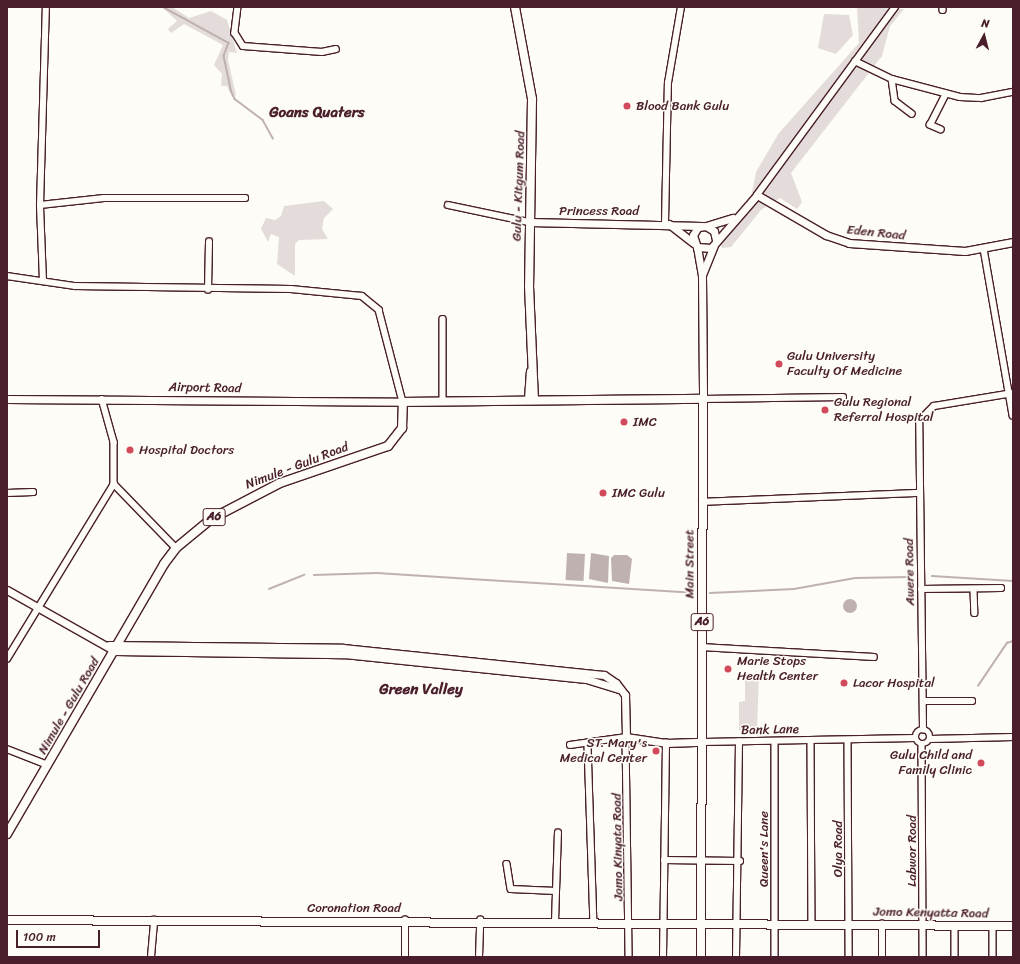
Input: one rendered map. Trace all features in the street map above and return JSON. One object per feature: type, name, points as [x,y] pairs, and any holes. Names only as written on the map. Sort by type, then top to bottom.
[{"type":"main road","name":"Gulu - Kitgum Road","points":[[515,7],[532,99],[529,222],[532,400]]},
{"type":"main road","points":[[516,400],[532,384],[546,400]]},
{"type":"main road","points":[[403,402],[443,400],[703,399]]},
{"type":"main road","name":"Main Street","points":[[702,924],[703,399]]},
{"type":"main road","name":"Nimule - Gulu Road","points":[[7,834],[48,765],[114,647],[176,548],[197,528],[251,495],[388,446],[402,428],[403,402]]},
{"type":"main road","name":"Coronation Road","points":[[7,920],[480,920],[594,923],[774,924]]},
{"type":"main road","name":"A6","points":[[701,957],[702,924]]},
{"type":"main road","name":"Jomo Kenyatta Road","points":[[774,924],[1013,926]]},
{"type":"street","points":[[43,281],[40,205],[46,7]]},
{"type":"street","points":[[238,7],[235,33],[243,46],[322,52],[336,49]]},
{"type":"street","points":[[681,7],[668,83],[667,223],[695,245],[704,250],[715,243]]},
{"type":"street","points":[[702,276],[715,243],[734,218],[757,195],[895,7]]},
{"type":"street","points":[[855,61],[892,78],[946,94],[981,98],[1013,92]]},
{"type":"street","points":[[892,78],[895,101],[912,114]]},
{"type":"street","points":[[941,130],[930,125],[946,94]]},
{"type":"street","name":"Eden Road","points":[[757,195],[843,242],[910,249],[984,249],[1013,242]]},
{"type":"street","points":[[40,205],[104,198],[245,198]]},
{"type":"street","points":[[448,205],[529,222]]},
{"type":"street","name":"Princess Road","points":[[529,222],[667,223],[704,226],[734,218]]},
{"type":"street","points":[[702,276],[695,245],[694,231],[704,226],[714,231],[715,243]]},
{"type":"street","points":[[208,290],[210,242]]},
{"type":"street","points":[[984,249],[1011,393],[1013,416]]},
{"type":"street","points":[[7,276],[43,281],[208,290],[331,290],[369,300],[379,310],[403,402]]},
{"type":"street","name":"Main Street","points":[[702,276],[703,399]]},
{"type":"street","points":[[443,319],[443,400]]},
{"type":"street","name":"Awere Road","points":[[923,730],[918,429],[922,414],[934,406],[1011,393]]},
{"type":"street","points":[[703,399],[843,397]]},
{"type":"street","name":"Airport Road","points":[[7,399],[403,402]]},
{"type":"street","points":[[7,659],[39,609],[114,484],[114,442],[102,399]]},
{"type":"street","points":[[114,484],[176,548]]},
{"type":"street","points":[[7,493],[33,492]]},
{"type":"street","points":[[702,502],[919,493]]},
{"type":"street","points":[[921,589],[974,590],[1001,588]]},
{"type":"street","points":[[7,590],[39,609],[114,647],[290,651],[382,655],[586,679],[623,691],[626,737],[588,745],[570,745]]},
{"type":"street","points":[[974,590],[975,613]]},
{"type":"street","points":[[702,647],[874,657]]},
{"type":"street","points":[[923,701],[972,701]]},
{"type":"street","points":[[930,739],[923,730],[915,738],[922,745],[930,739],[1013,737]]},
{"type":"street","name":"Bank Lane","points":[[626,737],[666,743],[915,738]]},
{"type":"street","name":"Jomo Kinyata Road","points":[[626,737],[630,923],[629,957]]},
{"type":"street","name":"Olya Road","points":[[848,740],[850,957]]},
{"type":"street","points":[[811,741],[812,924]]},
{"type":"street","points":[[736,957],[740,861],[739,742]]},
{"type":"street","name":"Queen's Lane","points":[[775,742],[775,957]]},
{"type":"street","points":[[663,957],[662,923],[666,743]]},
{"type":"street","points":[[588,745],[594,923]]},
{"type":"street","name":"Labwor Road","points":[[922,745],[923,957]]},
{"type":"street","points":[[7,749],[48,765]]},
{"type":"street","points":[[555,922],[558,833]]},
{"type":"street","points":[[664,860],[740,861]]},
{"type":"street","points":[[507,864],[511,889],[556,891]]},
{"type":"street","points":[[151,957],[154,920]]},
{"type":"street","points":[[405,920],[405,957]]},
{"type":"street","points":[[479,957],[480,920]]},
{"type":"street","points":[[882,924],[882,957]]},
{"type":"street","points":[[955,925],[955,957]]},
{"type":"street","points":[[993,926],[993,957]]},
{"type":"shaded area","points":[[162,7],[172,7],[189,18],[211,11],[227,20],[237,53],[229,52],[228,60],[236,95],[232,97],[227,86],[221,86],[222,74],[214,65],[223,45],[184,24],[171,33],[168,29],[177,21]]},
{"type":"shaded area","points":[[857,7],[904,9],[890,26],[882,56],[791,173],[802,202],[797,209],[780,198],[761,210],[731,247],[722,248],[719,242],[750,202],[756,172],[779,133],[859,43]]},
{"type":"shaded area","points":[[824,14],[849,15],[853,35],[836,54],[818,48]]},
{"type":"shaded area","points":[[324,201],[333,209],[324,218],[322,229],[328,239],[299,240],[295,244],[295,276],[277,264],[279,237],[271,234],[268,242],[261,229],[266,218],[275,220],[281,216],[284,206]]},
{"type":"shaded area","points":[[567,553],[585,554],[584,581],[566,580]]},
{"type":"shaded area","points":[[591,553],[609,556],[608,583],[589,579]]},
{"type":"shaded area","points":[[614,555],[627,555],[632,559],[629,584],[612,581],[611,558]]},
{"type":"shaded area","points":[[850,599],[855,601],[857,606],[855,611],[850,613],[845,611],[843,606],[845,601]]},
{"type":"shaded area","points":[[745,674],[759,677],[757,729],[739,730],[739,702],[745,701]]},
{"type":"waterway","points":[[163,7],[229,43],[224,56],[231,90],[235,99],[263,120],[273,138]]},
{"type":"waterway","points":[[314,575],[377,573],[692,593]]},
{"type":"waterway","points":[[269,589],[304,575]]},
{"type":"waterway","points":[[932,576],[1013,581]]},
{"type":"waterway","points":[[710,593],[794,589],[855,578],[911,577]]},
{"type":"waterway","points":[[978,686],[1007,643],[1013,641]]},
{"type":"place","name":"Blood Bank Gulu","points":[[627,106]]},
{"type":"place","name":"Gulu University Faculty Of Medicine","points":[[779,364]]},
{"type":"place","name":"Gulu Regional Referral Hospital","points":[[825,410]]},
{"type":"place","name":"IMC","points":[[624,422]]},
{"type":"place","name":"Hospital Doctors","points":[[130,450]]},
{"type":"place","name":"IMC Gulu","points":[[603,493]]},
{"type":"place","name":"Marie Stops Health Center","points":[[728,669]]},
{"type":"place","name":"Lacor Hospital","points":[[844,683]]},
{"type":"place","name":"ST. Mary's Medical Center","points":[[656,751]]},
{"type":"place","name":"Gulu Child and Family Clinic","points":[[981,763]]},
{"type":"district","name":"Goans Quaters","points":[[317,113]]},
{"type":"district","name":"Green Valley","points":[[421,690]]}]
